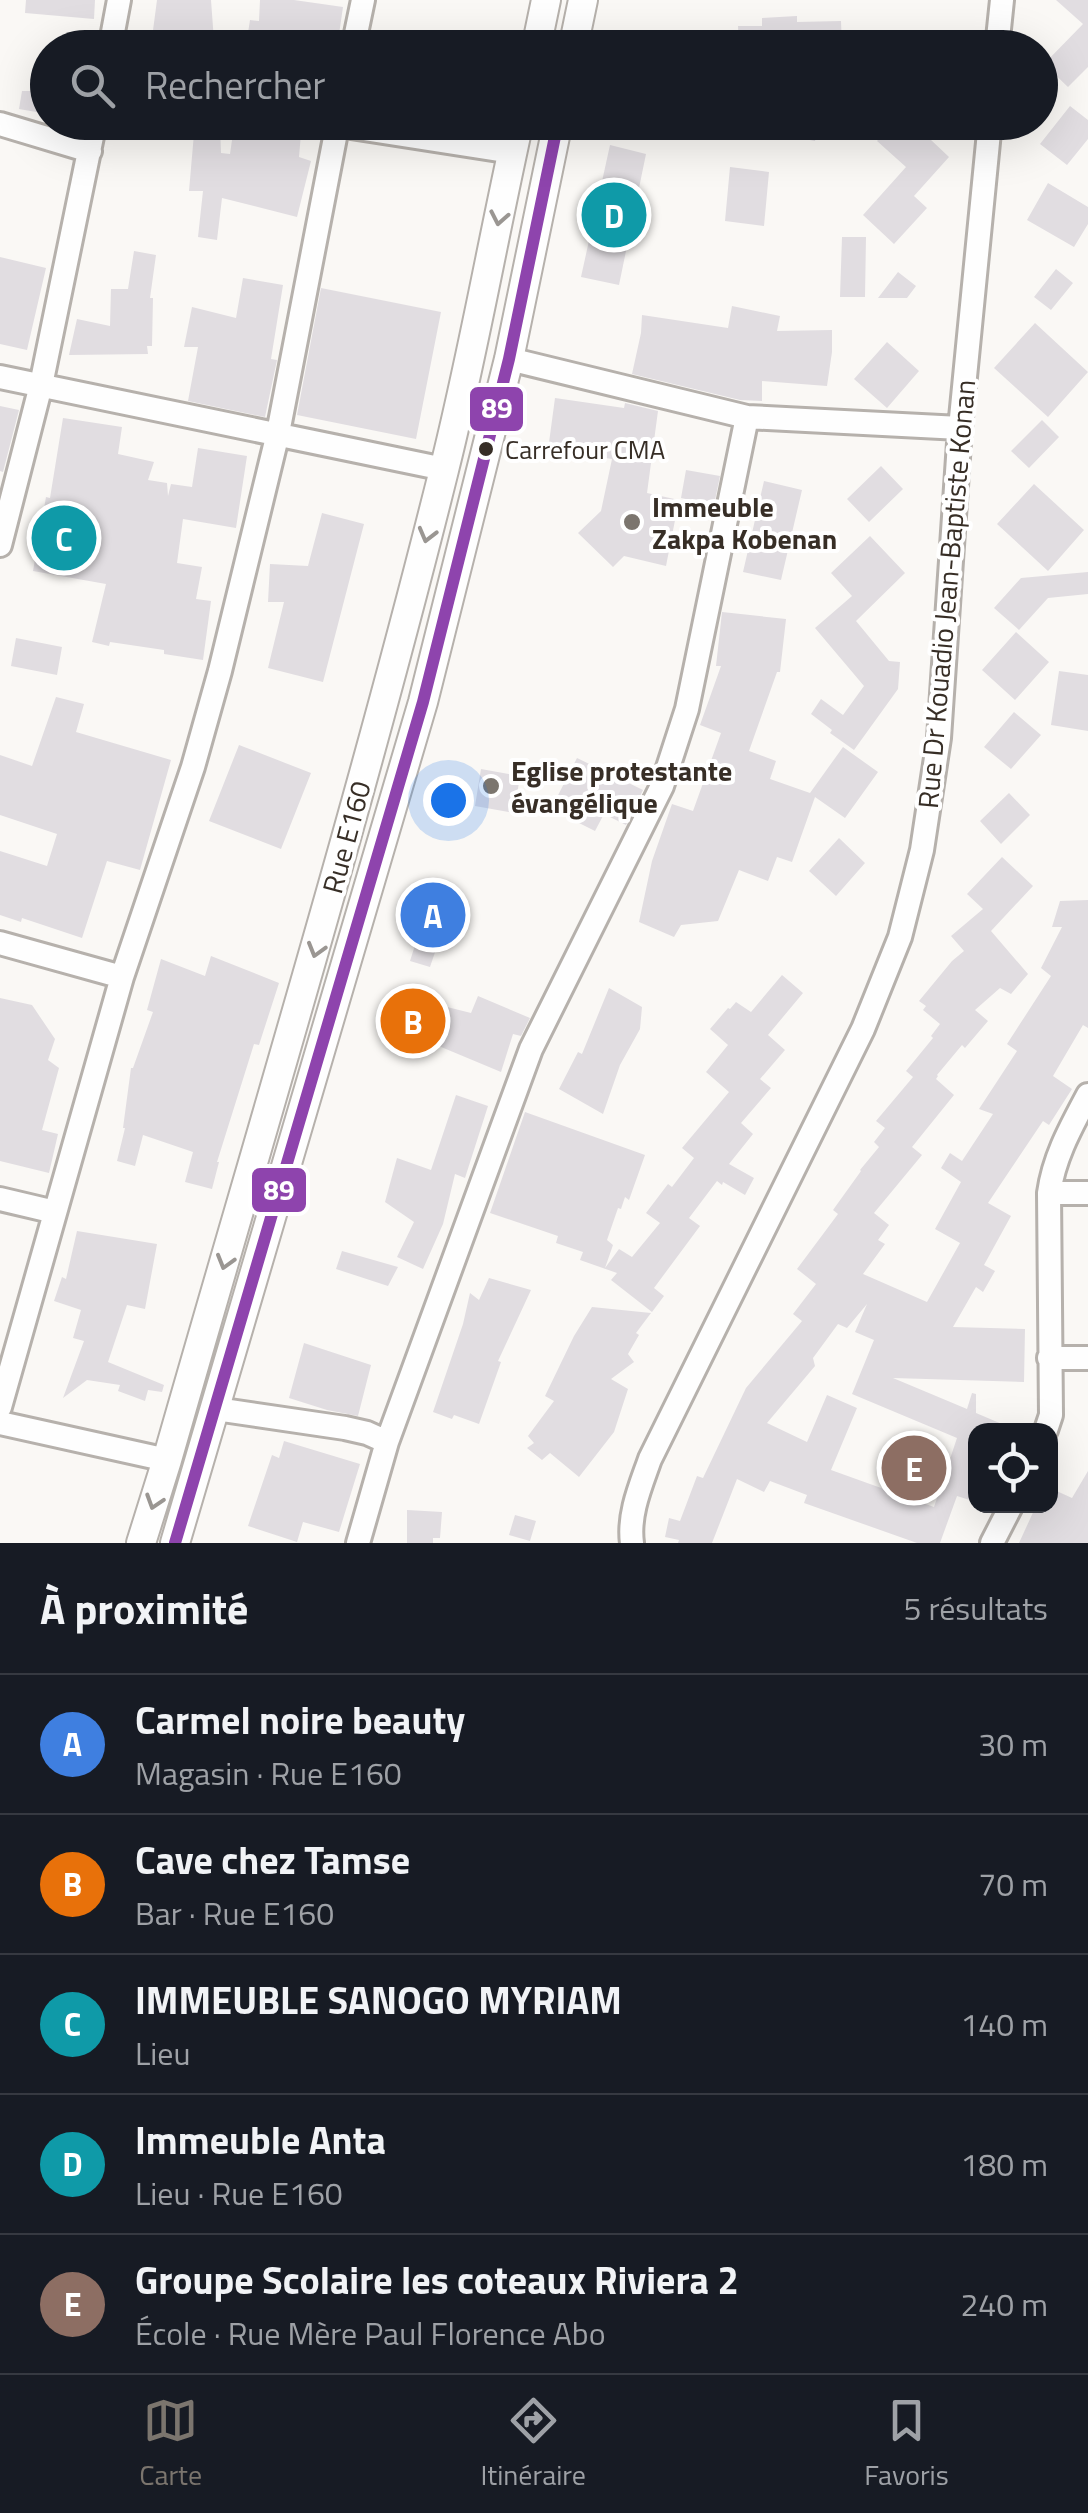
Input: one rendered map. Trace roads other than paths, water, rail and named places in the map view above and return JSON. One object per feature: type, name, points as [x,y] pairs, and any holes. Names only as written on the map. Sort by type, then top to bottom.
[{"type":"street","points":[[113,30],[119,0]]},
{"type":"street","points":[[356,30],[362,0]]},
{"type":"street","points":[[540,30],[546,0]]},
{"type":"street","points":[[999,30],[1002,0]]},
{"type":"street","points":[[574,30],[576,2]]},
{"type":"street","points":[[0,124],[30,133]]},
{"type":"street","points":[[53,140],[90,151]]},
{"type":"street","points":[[0,545],[41,385],[92,140]]},
{"type":"street","points":[[0,1407],[122,977],[220,672],[278,433],[335,140]]},
{"type":"street","points":[[437,140],[512,152]]},
{"type":"street","name":"Rue E160","points":[[141,1543],[319,940],[444,470],[515,140]]},
{"type":"street","name":"Rue E160","points":[[176,1543],[424,702],[509,359],[554,140]]},
{"type":"street","name":"Rue Dr Kouadio Jean-Baptiste Konan","points":[[632,1543],[636,1500],[650,1459],[863,1029],[900,938],[922,850],[939,738],[960,428],[988,140]]},
{"type":"street","points":[[509,359],[747,416],[960,428]]},
{"type":"street","points":[[0,378],[444,470]]},
{"type":"street","points":[[358,1543],[387,1442],[530,1049],[662,786],[686,709],[747,416]]},
{"type":"street","points":[[0,943],[122,977]]},
{"type":"street","points":[[1048,1423],[1052,1171],[1088,1095]]},
{"type":"street","points":[[1050,1193],[1088,1193]]},
{"type":"street","points":[[0,1199],[55,1212]]},
{"type":"street","points":[[1049,1358],[1088,1358]]},
{"type":"street","points":[[216,1410],[345,1428],[387,1442]]},
{"type":"street","points":[[0,1423],[167,1460]]},
{"type":"street","points":[[992,1543],[1007,1513]]},
{"type":"place","name":"Immeuble Anta","points":[[614,215]]},
{"type":"place","name":"Carrefour CMA","points":[[486,449]]},
{"type":"place","name":"Immeuble Zakpa Kobenan","points":[[632,522]]},
{"type":"place","name":"IMMEUBLE SANOGO MYRIAM","points":[[64,538]]},
{"type":"place","name":"Eglise protestante évangélique","points":[[491,786]]},
{"type":"place","name":"Carmel noire beauty","points":[[433,915]]},
{"type":"place","name":"Cave chez Tamse","points":[[413,1021]]},
{"type":"place","name":"Groupe Scolaire les coteaux Riviera 2","points":[[914,1468]]}]
